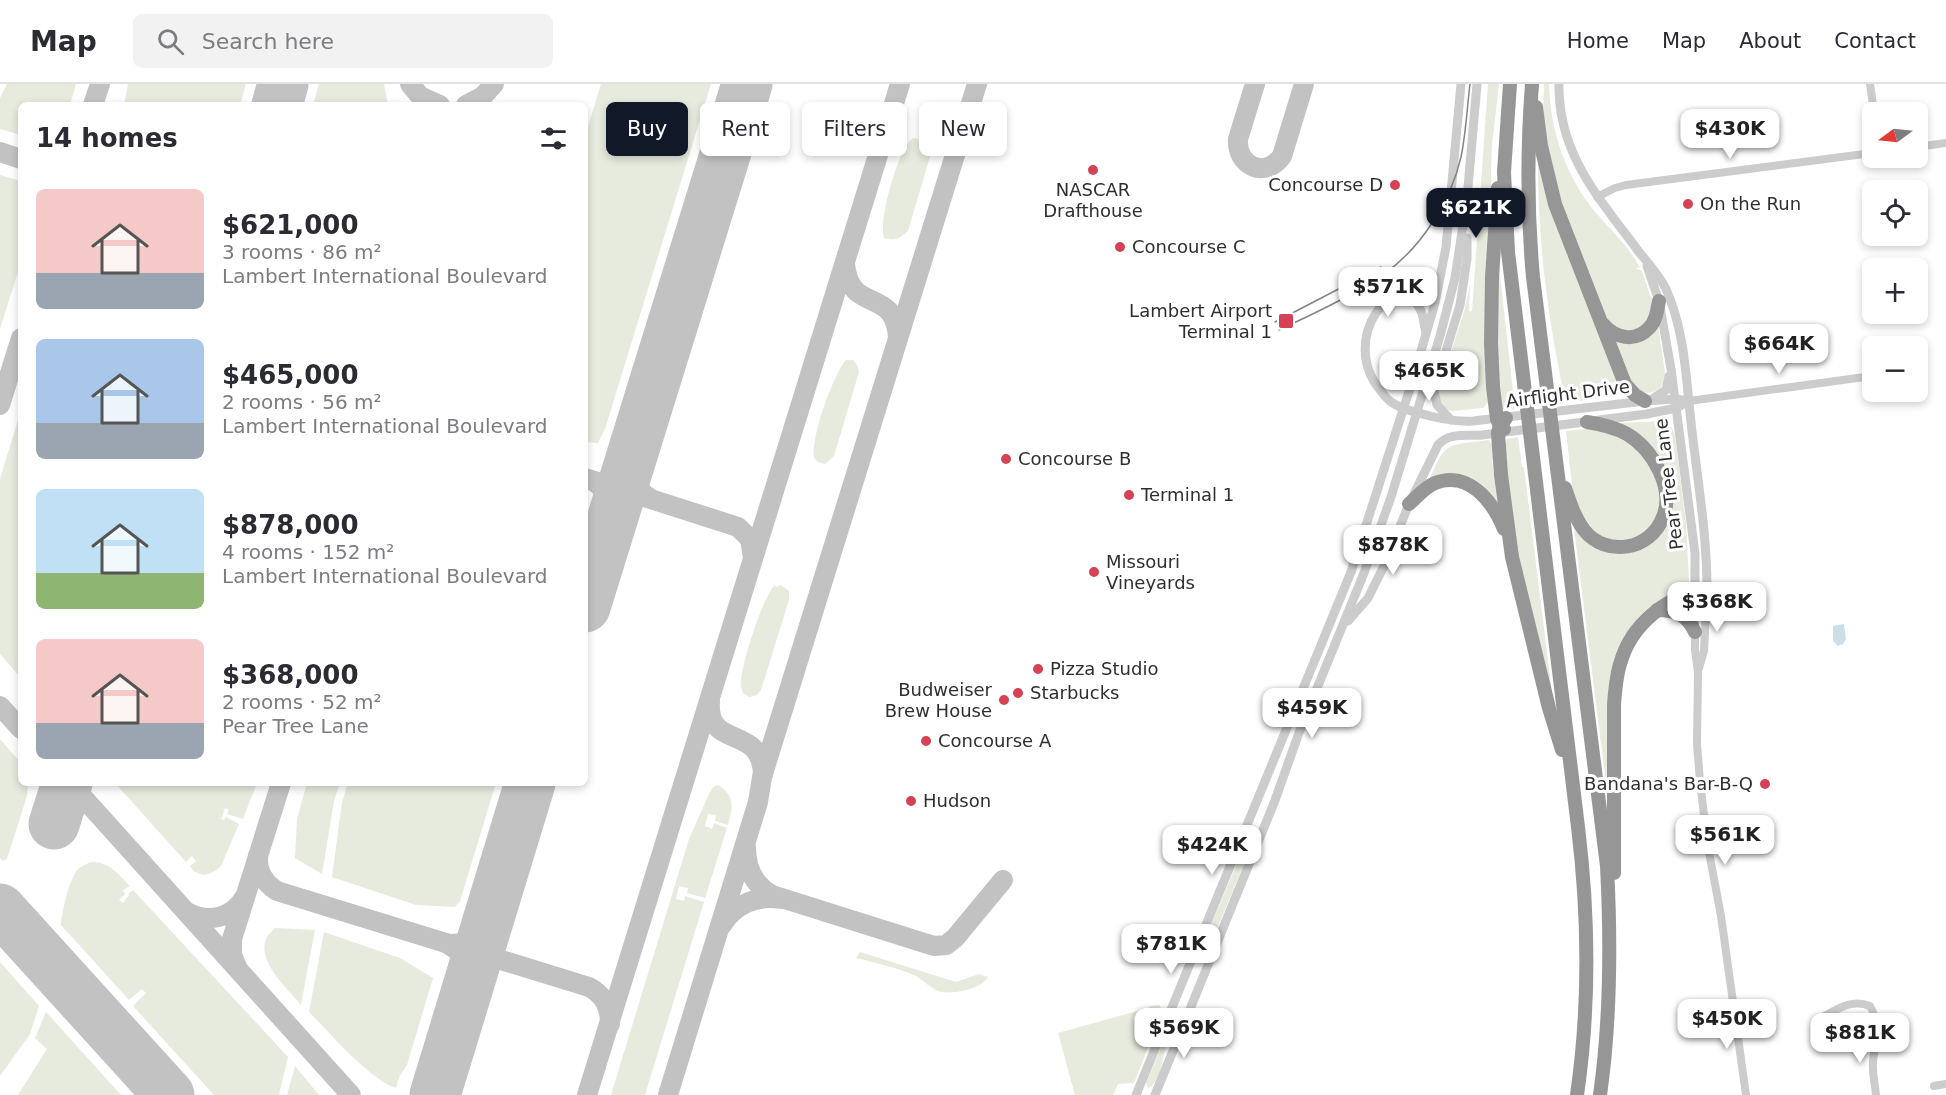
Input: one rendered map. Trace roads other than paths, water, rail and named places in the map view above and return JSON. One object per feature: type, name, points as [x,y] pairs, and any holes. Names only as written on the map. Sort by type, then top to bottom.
[{"type":"highway","points":[[1510,84],[1504,172],[1508,252],[1583,868],[1587,950],[1584,1032],[1577,1095]]},
{"type":"highway","points":[[1532,84],[1541,146],[1550,186],[1564,230],[1625,384],[1648,405]]},
{"type":"highway","points":[[1532,84],[1528,156],[1530,237],[1548,403],[1604,843],[1610,942]]},
{"type":"highway","points":[[1504,172],[1496,191],[1491,368],[1502,426],[1509,542],[1550,708],[1573,786]]},
{"type":"highway","points":[[1600,320],[1608,330],[1615,334],[1623,337],[1636,336],[1649,328],[1657,315],[1659,302]]},
{"type":"highway","points":[[1555,454],[1572,510],[1593,539],[1602,544],[1622,547],[1643,542],[1652,535],[1659,526],[1666,507],[1662,480],[1656,466],[1640,444],[1629,435],[1616,429],[1587,422]]},
{"type":"highway","points":[[1409,504],[1435,483],[1463,482],[1483,494],[1491,503],[1509,542]]},
{"type":"highway","points":[[1600,1095],[1608,1029],[1615,853],[1616,678],[1625,649],[1639,626],[1657,610],[1685,594],[1701,590]]},
{"type":"highway","points":[[1657,610],[1674,611],[1683,615],[1695,632]]},
{"type":"street","points":[[1136,1095],[1356,560],[1435,303],[1446,247],[1461,84]]},
{"type":"street","points":[[1155,1095],[1275,803],[1300,730],[1373,548],[1406,447],[1447,312],[1459,257],[1465,217],[1477,84]]},
{"type":"street","name":"Pear Tree Lane","points":[[1559,84],[1562,119],[1570,148],[1597,197],[1659,275],[1676,315],[1684,352],[1705,543],[1695,632],[1700,782],[1746,1095]]},
{"type":"street","points":[[1870,84],[1873,102]]},
{"type":"street","points":[[1928,145],[1946,143]]},
{"type":"street","points":[[1597,197],[1626,185],[1862,154]]},
{"type":"street","points":[[1453,422],[1440,410],[1434,395],[1460,305],[1467,259],[1465,217]]},
{"type":"street","name":"Pear Tree Lane","points":[[1646,260],[1659,302],[1671,369],[1701,590],[1704,651],[1698,673]]},
{"type":"street","name":"Airflight Drive","points":[[1426,336],[1423,315],[1416,303],[1401,296],[1389,299],[1377,310],[1368,329],[1365,341],[1366,366],[1376,386],[1398,407],[1453,422],[1502,426],[1587,422],[1648,405]]},
{"type":"street","points":[[1671,369],[1666,390],[1648,405],[1671,419],[1679,432]]},
{"type":"street","name":"Airflight Drive","points":[[1409,504],[1438,445],[1442,440],[1451,436],[1502,426],[1648,405],[1862,377]]},
{"type":"street","points":[[1343,627],[1368,598],[1385,564],[1409,504]]},
{"type":"street","points":[[1823,1017],[1842,1006],[1859,1002],[1870,1006],[1875,1014],[1877,1033],[1873,1063],[1876,1095]]},
{"type":"street","points":[[1934,1086],[1946,1084]]},
{"type":"water","points":[[1844,624],[1846,639],[1838,646],[1833,641],[1833,626]]},
{"type":"tram line","points":[[1279,330],[1372,282],[1398,263],[1422,237],[1442,206],[1456,174],[1464,139],[1470,84]]},
{"type":"tram line","points":[[1275,322],[1381,267]]},
{"type":"place","name":"NASCAR Drafthouse","points":[[1093,170]]},
{"type":"place","name":"Concourse D","points":[[1395,185]]},
{"type":"place","name":"On the Run","points":[[1688,204]]},
{"type":"place","name":"Concourse C","points":[[1120,247]]},
{"type":"place","name":"Lambert Airport Terminal 1","points":[[1286,321]]},
{"type":"place","name":"Concourse B","points":[[1006,459]]},
{"type":"place","name":"Terminal 1","points":[[1129,495]]},
{"type":"place","name":"Missouri Vineyards","points":[[1094,572]]},
{"type":"place","name":"Pizza Studio","points":[[1038,669]]},
{"type":"place","name":"Starbucks","points":[[1018,693]]},
{"type":"place","name":"Budweiser Brew House","points":[[1004,700]]},
{"type":"place","name":"Concourse A","points":[[926,741]]},
{"type":"place","name":"Bandana's Bar-B-Q","points":[[1765,784]]},
{"type":"place","name":"Hudson","points":[[911,801]]}]
